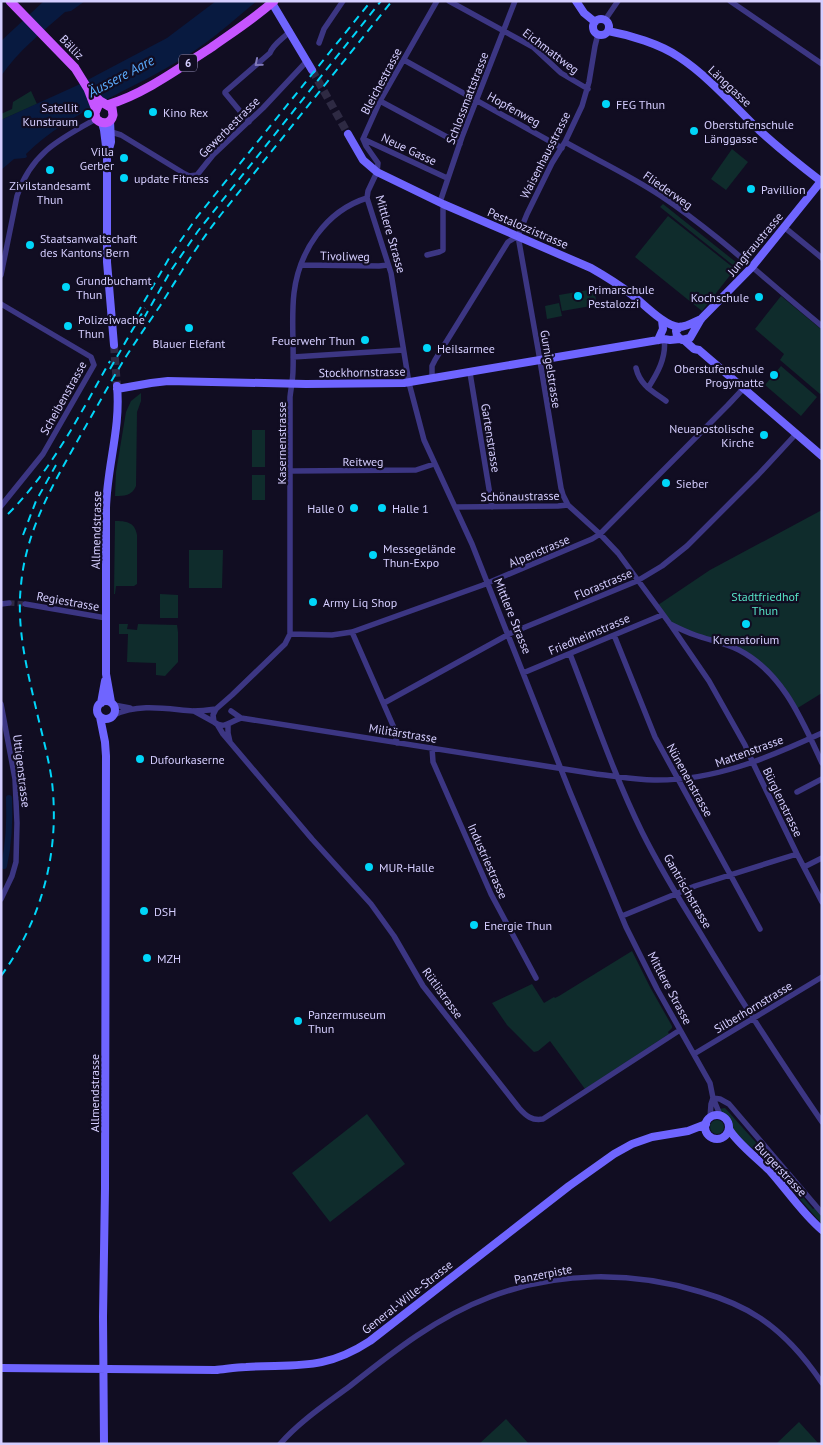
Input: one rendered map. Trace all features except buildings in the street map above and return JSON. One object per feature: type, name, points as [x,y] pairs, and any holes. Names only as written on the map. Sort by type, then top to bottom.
[{"type":"main road","name":"Bälliz","points":[[10,1],[72,64],[104,115]]},
{"type":"main road","points":[[576,1],[586,16],[595,22]]},
{"type":"main road","points":[[273,2],[312,70]]},
{"type":"main road","name":"6","points":[[104,115],[128,97],[164,78],[193,59],[245,24],[273,2]]},
{"type":"main road","points":[[605,20],[608,25],[608,31],[603,35],[598,34],[594,29],[595,22],[605,20]]},
{"type":"main road","name":"Länggasse","points":[[608,31],[650,43],[683,59],[763,133],[821,181]]},
{"type":"main road","points":[[104,115],[107,154],[108,262],[114,345]]},
{"type":"main road","points":[[348,134],[363,160],[377,172]]},
{"type":"main road","name":"Pestalozzistrasse","points":[[377,172],[441,203],[602,274],[633,295],[662,320],[673,325],[683,333]]},
{"type":"main road","name":"Jungfraustrasse","points":[[683,333],[702,319],[752,267],[821,181]]},
{"type":"main road","points":[[661,340],[662,320]]},
{"type":"main road","points":[[683,333],[742,389],[822,456]]},
{"type":"main road","name":"Stockhornstrasse","points":[[117,388],[168,381],[409,383],[670,340],[683,333]]},
{"type":"main road","name":"Allmendstrasse","points":[[101,703],[106,674],[107,487],[119,410],[117,388]]},
{"type":"main road","name":"Allmendstrasse","points":[[106,674],[112,704]]},
{"type":"main road","points":[[106,701],[112,704],[115,709],[112,716],[104,719],[100,717],[97,710],[101,703],[106,701]]},
{"type":"main road","name":"Allmendstrasse","points":[[105,742],[112,716]]},
{"type":"main road","name":"Allmendstrasse","points":[[100,717],[105,742],[104,1444]]},
{"type":"main road","points":[[714,1116],[721,1117],[727,1121],[727,1133],[722,1138],[713,1138],[707,1134],[705,1129],[708,1121],[714,1116]]},
{"type":"main road","name":"General-Wille-Strasse","points":[[688,1131],[708,1121]]},
{"type":"main road","name":"Burgerstrasse","points":[[728,1129],[769,1170],[822,1230]]},
{"type":"main road","name":"General-Wille-Strasse","points":[[1,1368],[215,1370],[307,1365],[336,1358],[370,1341],[609,1157],[627,1147],[668,1133],[688,1131],[707,1134]]},
{"type":"main road","name":"Burgerstrasse","points":[[722,1138],[743,1146]]},
{"type":"street","points":[[319,43],[324,29],[343,1]]},
{"type":"street","name":"Bleichestrasse","points":[[363,139],[380,101],[437,1]]},
{"type":"street","name":"Eichmattweg","points":[[450,1],[533,47],[561,73],[588,89]]},
{"type":"street","name":"Schlossmattstrasse","points":[[427,256],[443,250],[441,203],[447,178],[515,1]]},
{"type":"street","points":[[605,20],[618,1]]},
{"type":"street","points":[[730,1],[822,64]]},
{"type":"street","points":[[248,122],[225,92],[270,53],[272,48],[290,31]]},
{"type":"street","name":"Waisenhausstrasse","points":[[432,379],[432,366],[435,360],[508,242],[518,236],[527,214],[563,145],[588,89],[598,34]]},
{"type":"street","name":"Gewerbestrasse","points":[[104,115],[121,135],[185,174],[194,177],[213,155],[263,108],[306,60]]},
{"type":"street","name":"Hopfenweg","points":[[404,60],[563,145]]},
{"type":"street","points":[[380,101],[460,144]]},
{"type":"street","points":[[1,275],[17,196],[29,169],[52,144],[104,115]]},
{"type":"street","points":[[363,139],[378,164],[377,172]]},
{"type":"street","name":"Neue Gasse","points":[[363,139],[447,178]]},
{"type":"street","name":"Fliederweg","points":[[563,145],[634,179],[656,192],[703,227],[822,326]]},
{"type":"street","name":"Mittlere Strasse","points":[[377,172],[368,191],[367,198],[393,283],[409,383],[424,440],[456,507],[488,583],[622,916],[647,970],[710,1083],[713,1098],[721,1117]]},
{"type":"street","name":"Kasernenstrasse","points":[[290,634],[290,397],[294,295],[306,251],[323,227],[342,210],[367,198]]},
{"type":"street","points":[[784,227],[822,258]]},
{"type":"street","name":"Gurnigelstrasse","points":[[518,236],[562,495],[568,505]]},
{"type":"street","name":"Tivoliweg","points":[[301,265],[388,265]]},
{"type":"street","name":"Scheibenstrasse","points":[[1,506],[43,454],[94,365],[94,361],[91,358],[2,305]]},
{"type":"street","points":[[648,388],[657,374],[662,361],[665,348],[661,340]]},
{"type":"street","points":[[293,357],[404,350]]},
{"type":"street","points":[[636,368],[638,378],[666,401]]},
{"type":"street","name":"Gartenstrasse","points":[[470,373],[492,507]]},
{"type":"street","name":"Alpenstrasse","points":[[290,634],[332,635],[352,632],[488,583],[592,539],[600,534],[742,389]]},
{"type":"street","name":"Florastrasse","points":[[384,703],[508,635],[637,581],[662,566],[687,546],[768,465],[796,434]]},
{"type":"street","name":"Reitweg","points":[[291,472],[416,470],[434,464]]},
{"type":"street","name":"Schönaustrasse","points":[[456,507],[568,505],[600,534],[618,554],[670,624],[738,650],[766,669],[796,709],[810,738]]},
{"type":"street","points":[[1,604],[9,603]]},
{"type":"street","name":"Regiestrasse","points":[[25,604],[106,618]]},
{"type":"street","name":"Friedheimstrasse","points":[[523,673],[662,615]]},
{"type":"street","name":"Bürglenstrasse","points":[[670,624],[720,699],[742,738],[822,902]]},
{"type":"street","points":[[352,632],[395,730],[397,743]]},
{"type":"street","points":[[215,723],[213,715],[218,708],[284,644],[290,634]]},
{"type":"street","points":[[682,643],[692,634]]},
{"type":"street","name":"Nünenenstrasse","points":[[614,635],[649,725],[760,929]]},
{"type":"street","name":"Gantrischstrasse","points":[[570,654],[643,835],[752,1019],[822,1122]]},
{"type":"street","points":[[230,742],[228,733],[232,716],[230,703],[232,696]]},
{"type":"street","name":"Uttigenstrasse","points":[[1,704],[15,779],[18,823],[16,862],[12,876],[1,899]]},
{"type":"street","points":[[112,704],[132,709],[170,708],[194,711],[225,707],[230,710]]},
{"type":"street","points":[[112,716],[132,709]]},
{"type":"street","name":"Militärstrasse","points":[[230,710],[241,718],[561,768]]},
{"type":"street","points":[[194,711],[222,726],[241,718]]},
{"type":"street","name":"Rütlistrasse","points":[[215,723],[312,839],[371,904],[394,936],[423,986],[519,1108],[529,1118],[534,1120],[543,1119],[680,1030]]},
{"type":"street","name":"Mattenstrasse","points":[[561,768],[618,777],[655,780],[716,774],[753,763],[822,733]]},
{"type":"street","points":[[810,738],[822,763]]},
{"type":"street","name":"Industriestrasse","points":[[432,748],[433,762],[490,894],[536,978]]},
{"type":"street","points":[[797,792],[822,779]]},
{"type":"street","points":[[622,916],[676,893],[797,854]]},
{"type":"street","points":[[804,867],[822,858]]},
{"type":"street","name":"Silberhornstrasse","points":[[694,1054],[822,977]]},
{"type":"street","points":[[713,1098],[720,1099],[729,1104],[821,1211]]},
{"type":"street","name":"Mittlere Strasse","points":[[708,1121],[713,1098]]},
{"type":"street","name":"Panzerpiste","points":[[280,1444],[302,1423],[427,1328],[490,1296],[537,1283],[569,1278],[600,1276],[653,1280],[726,1300],[744,1308],[778,1331],[814,1371],[822,1383]]},
{"type":"green space","points":[[31,91],[37,104],[1,120],[1,114],[12,109],[13,102]]},
{"type":"green space","points":[[732,149],[748,162],[726,190],[711,179]]},
{"type":"green space","points":[[663,204],[742,267],[739,270],[660,207]]},
{"type":"green space","points":[[668,216],[735,269],[702,311],[635,257]]},
{"type":"green space","points":[[594,289],[597,305],[562,311],[559,295]]},
{"type":"green space","points":[[781,296],[822,330],[822,392],[820,394],[780,360],[784,354],[755,329]]},
{"type":"green space","points":[[559,303],[562,316],[547,319],[545,306]]},
{"type":"green space","points":[[781,366],[817,397],[801,416],[765,385]]},
{"type":"green space","points":[[141,393],[141,401],[137,412],[136,486],[130,494],[115,496],[116,472],[126,412],[131,401]]},
{"type":"green space","points":[[252,430],[265,430],[265,467],[252,467]]},
{"type":"green space","points":[[252,475],[265,475],[265,500],[252,500]]},
{"type":"green space","name":"Stadtfriedhof Thun","points":[[822,510],[822,693],[796,709],[785,691],[747,655],[670,624],[658,605],[710,570]]},
{"type":"green space","points":[[115,521],[129,523],[136,531],[137,584],[134,586],[116,586],[114,594]]},
{"type":"green space","points":[[189,550],[223,550],[222,588],[189,588]]},
{"type":"green space","points":[[160,594],[178,595],[178,618],[160,618]]},
{"type":"green space","points":[[119,624],[128,624],[127,629],[137,630],[138,624],[177,625],[178,662],[165,676],[156,675],[156,663],[127,662],[128,634],[119,634]]},
{"type":"green space","points":[[632,951],[672,1028],[668,1032],[669,1034],[585,1089],[550,1041],[534,1052],[507,1025],[492,1003],[532,984],[544,1003],[559,996]]},
{"type":"green space","points":[[725,1108],[813,1209],[815,1208],[822,1216],[822,1224],[767,1162],[731,1130],[729,1121],[719,1109]]},
{"type":"green space","points":[[367,1114],[405,1164],[330,1222],[292,1173]]},
{"type":"green space","points":[[714,1120],[720,1120],[724,1127],[720,1134],[714,1134],[710,1130],[710,1124]]},
{"type":"green space","points":[[506,1419],[529,1444],[479,1444]]},
{"type":"green space","points":[[799,1422],[819,1444],[776,1444]]},
{"type":"water","points":[[44,1],[85,1],[71,11],[65,12],[39,34],[15,58],[1,76],[1,41]]},
{"type":"water","name":"Äussere Aare","points":[[216,1],[257,1],[195,51],[82,113],[44,139],[26,154],[27,157],[14,159],[1,170],[1,120],[78,85],[167,38]]},
{"type":"waterway","points":[[4,866],[9,832],[9,798]]},
{"type":"tunnel","points":[[312,70],[348,134]]},
{"type":"tunnel","points":[[114,345],[117,386]]},
{"type":"tunnel","points":[[9,603],[25,604]]},
{"type":"railway","points":[[137,314],[172,253],[197,217],[371,1]]},
{"type":"railway","points":[[144,318],[170,272],[198,231],[381,1]]},
{"type":"railway","points":[[1,976],[15,954],[37,908],[45,884],[53,834],[54,808],[51,774],[27,668],[20,618],[24,564],[36,524],[63,467],[116,373],[198,246],[214,223],[392,1]]},
{"type":"railway","points":[[110,369],[145,308]]},
{"type":"railway","points":[[8,514],[24,497],[64,442],[110,361]]},
{"type":"railway","points":[[23,535],[36,501],[56,465]]},
{"type":"place","name":"FEG Thun","points":[[606,104]]},
{"type":"place","name":"Kino Rex","points":[[153,112]]},
{"type":"place","name":"Satellit Kunstraum","points":[[88,114]]},
{"type":"place","name":"Oberstufenschule Länggasse","points":[[694,131]]},
{"type":"place","name":"Villa Gerber","points":[[124,158]]},
{"type":"place","name":"Zivilstandesamt Thun","points":[[50,170]]},
{"type":"place","name":"update Fitness","points":[[124,178]]},
{"type":"place","name":"Pavillion","points":[[751,189]]},
{"type":"place","name":"Staatsanwaltschaft des Kantons Bern","points":[[30,245]]},
{"type":"place","name":"Grundbuchamt Thun","points":[[66,287]]},
{"type":"place","name":"Primarschule Pestalozzi","points":[[578,296]]},
{"type":"place","name":"Kochschule","points":[[759,297]]},
{"type":"place","name":"Polizeiwache Thun","points":[[68,326]]},
{"type":"place","name":"Blauer Elefant","points":[[189,328]]},
{"type":"place","name":"Feuerwehr Thun","points":[[365,340]]},
{"type":"place","name":"Heilsarmee","points":[[427,348]]},
{"type":"place","name":"Oberstufenschule Progymatte","points":[[774,375]]},
{"type":"place","name":"Neuapostolische Kirche","points":[[764,435]]},
{"type":"place","name":"Sieber","points":[[666,483]]},
{"type":"place","name":"Halle 0","points":[[354,508]]},
{"type":"place","name":"Halle 1","points":[[382,508]]},
{"type":"place","name":"Messegelände Thun-Expo","points":[[373,555]]},
{"type":"place","name":"Army Liq Shop","points":[[313,602]]},
{"type":"place","name":"Krematorium","points":[[746,624]]},
{"type":"place","name":"Dufourkaserne","points":[[140,759]]},
{"type":"place","name":"MUR-Halle","points":[[369,867]]},
{"type":"place","name":"DSH","points":[[144,911]]},
{"type":"place","name":"Energie Thun","points":[[474,925]]},
{"type":"place","name":"MZH","points":[[147,958]]},
{"type":"place","name":"Panzermuseum Thun","points":[[298,1021]]}]
